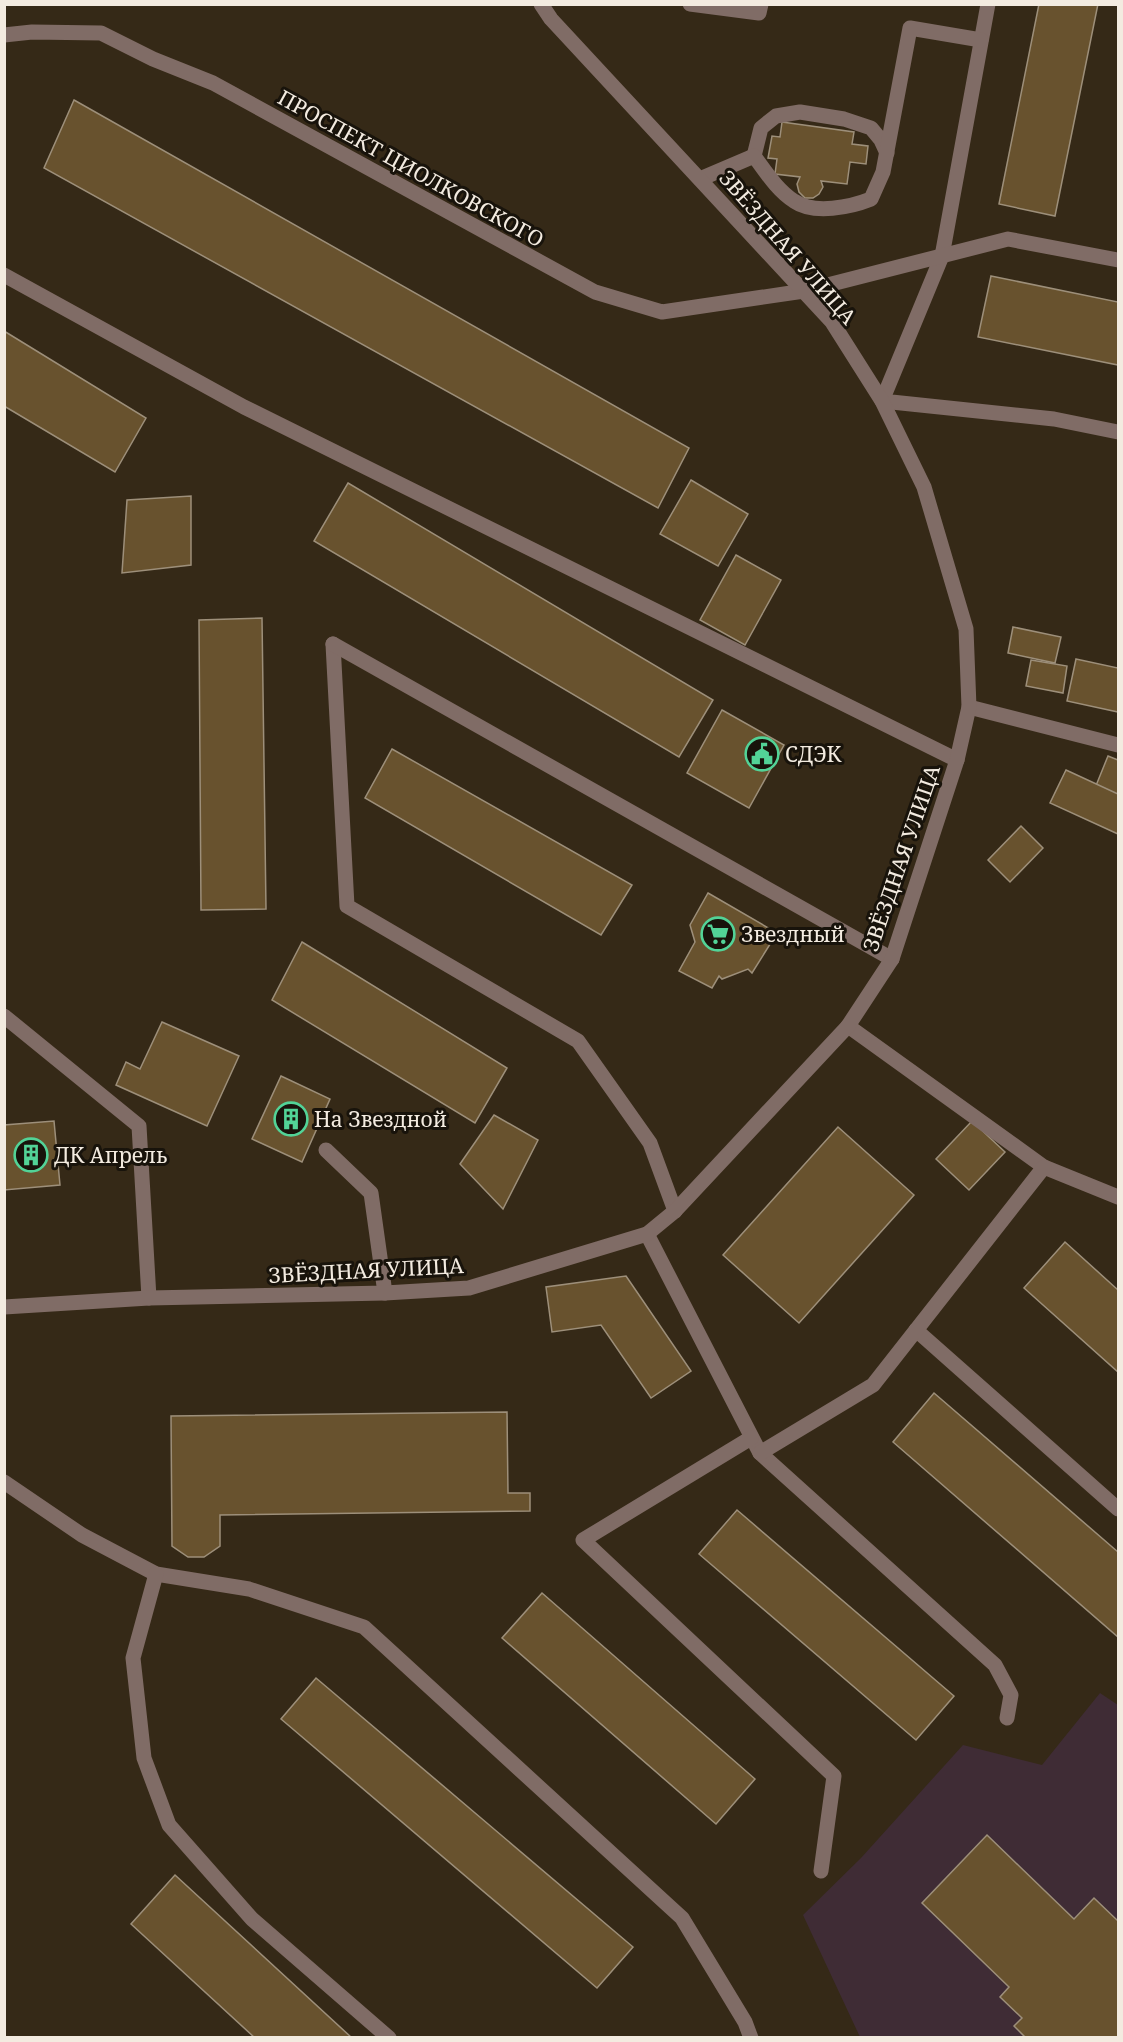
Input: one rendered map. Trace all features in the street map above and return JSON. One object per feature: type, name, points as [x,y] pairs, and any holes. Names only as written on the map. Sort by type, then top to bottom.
[{"type":"street","name":"ЗВЁЗДНАЯ УЛИЦА","points":[[4,1307],[149,1298],[385,1293],[469,1288],[647,1234],[675,1211],[848,1026],[892,959],[957,760],[969,707],[966,629],[924,487],[882,401],[832,322],[551,19],[542,4]]},
{"type":"street","points":[[690,4],[759,13],[761,4]]},
{"type":"street","points":[[988,4],[942,256],[882,401],[1054,419],[1119,432]]},
{"type":"street","points":[[754,156],[780,189],[796,203],[820,208],[850,207],[871,199],[883,172],[910,28],[981,40]]},
{"type":"street","name":"ПРОСПЕКТ ЦИОЛКОВСКОГО","points":[[4,35],[32,32],[101,33],[153,59],[213,83],[595,292],[662,312],[804,291],[1008,239],[1119,260]]},
{"type":"street","points":[[754,156],[761,128],[776,116],[800,112],[844,119],[870,128],[881,140],[887,153]]},
{"type":"street","points":[[700,179],[754,156]]},
{"type":"street","points":[[4,275],[244,407],[957,760]]},
{"type":"street","points":[[675,1211],[650,1143],[578,1041],[348,906],[333,644],[892,959]]},
{"type":"street","points":[[969,707],[1119,745]]},
{"type":"street","points":[[4,1016],[139,1126],[149,1298]]},
{"type":"street","points":[[848,1026],[1044,1167],[1119,1197]]},
{"type":"street","points":[[326,1150],[371,1193],[385,1293]]},
{"type":"street","points":[[760,1453],[873,1385],[1044,1167]]},
{"type":"street","points":[[647,1234],[760,1453],[995,1665],[1011,1695],[1007,1718]]},
{"type":"street","points":[[916,1330],[1119,1509]]},
{"type":"street","points":[[751,1438],[583,1540],[834,1776],[821,1871]]},
{"type":"street","points":[[4,1482],[81,1535],[156,1574],[249,1588],[364,1627],[682,1918],[745,2022],[751,2037]]},
{"type":"street","points":[[156,1574],[133,1658],[144,1758],[169,1825],[252,1919],[389,2037]]},
{"type":"shaded area","points":[[1100,1693],[1118,1705],[1118,2037],[860,2037],[803,1915],[861,1858],[963,1745],[1042,1765]]},
{"type":"building","points":[[1039,4],[1098,4],[1055,216],[999,204]]},
{"type":"building","points":[[74,100],[689,448],[658,508],[44,168]]},
{"type":"building","points":[[782,122],[854,132],[852,144],[868,146],[866,164],[850,162],[847,184],[821,181],[823,187],[819,194],[813,198],[805,198],[799,192],[797,184],[800,177],[775,174],[777,159],[768,158],[772,136],[780,137]]},
{"type":"building","points":[[991,276],[1118,302],[1118,365],[978,337]]},
{"type":"building","points":[[4,331],[146,418],[115,472],[4,406]]},
{"type":"building","points":[[691,480],[748,514],[718,566],[660,534]]},
{"type":"building","points":[[348,483],[713,700],[679,757],[314,541]]},
{"type":"building","points":[[191,496],[191,565],[122,573],[127,500]]},
{"type":"building","points":[[736,555],[781,580],[745,645],[700,620]]},
{"type":"building","points":[[262,618],[266,909],[201,910],[199,620]]},
{"type":"building","points":[[1013,627],[1061,637],[1055,663],[1008,653]]},
{"type":"building","points":[[1076,659],[1118,668],[1118,712],[1067,701]]},
{"type":"building","points":[[1031,660],[1067,666],[1063,693],[1026,686]]},
{"type":"building","points":[[722,710],[784,745],[749,808],[687,773]]},
{"type":"building","points":[[392,749],[632,885],[601,935],[365,798]]},
{"type":"building","points":[[1108,756],[1118,760],[1118,797],[1095,788]]},
{"type":"building","points":[[1066,770],[1118,794],[1118,834],[1050,803]]},
{"type":"building","points":[[1021,826],[1043,848],[1010,882],[988,860]]},
{"type":"building","points":[[708,893],[777,933],[752,973],[748,969],[722,979],[719,976],[712,988],[679,971],[695,942],[690,925]]},
{"type":"building","points":[[302,942],[507,1068],[475,1123],[272,1000]]},
{"type":"building","points":[[162,1022],[239,1056],[207,1126],[116,1085],[126,1062],[140,1069]]},
{"type":"building","name":"На Звездной","points":[[281,1076],[330,1099],[302,1162],[252,1139]]},
{"type":"building","points":[[494,1115],[538,1140],[503,1209],[460,1164]]},
{"type":"building","name":"ДК Апрель","points":[[54,1121],[60,1185],[4,1190],[4,1125]]},
{"type":"building","points":[[972,1121],[1005,1152],[969,1190],[936,1159]]},
{"type":"building","points":[[838,1127],[914,1195],[799,1323],[723,1255]]},
{"type":"building","points":[[1065,1242],[1118,1290],[1118,1372],[1024,1288]]},
{"type":"building","points":[[626,1276],[691,1371],[651,1398],[601,1325],[552,1332],[546,1287]]},
{"type":"building","points":[[934,1393],[1118,1552],[1118,1637],[893,1442]]},
{"type":"building","points":[[507,1412],[508,1493],[530,1493],[530,1511],[220,1515],[220,1546],[204,1557],[188,1557],[172,1546],[171,1416]]},
{"type":"building","points":[[737,1510],[954,1696],[916,1740],[699,1554]]},
{"type":"building","points":[[542,1593],[755,1779],[716,1824],[502,1638]]},
{"type":"building","points":[[316,1678],[633,1947],[597,1988],[281,1719]]},
{"type":"building","points":[[987,1835],[1074,1919],[1094,1898],[1118,1921],[1118,2038],[1026,2038],[1014,2026],[1022,2018],[1000,1997],[1009,1987],[922,1903]]},
{"type":"building","points":[[175,1875],[352,2038],[255,2038],[131,1924]]},
{"type":"place","name":"СДЭК","points":[[762,754]]},
{"type":"place","name":"Звездный","points":[[718,934]]},
{"type":"place","name":"На Звездной","points":[[291,1119]]},
{"type":"place","name":"ДК Апрель","points":[[31,1155]]}]
